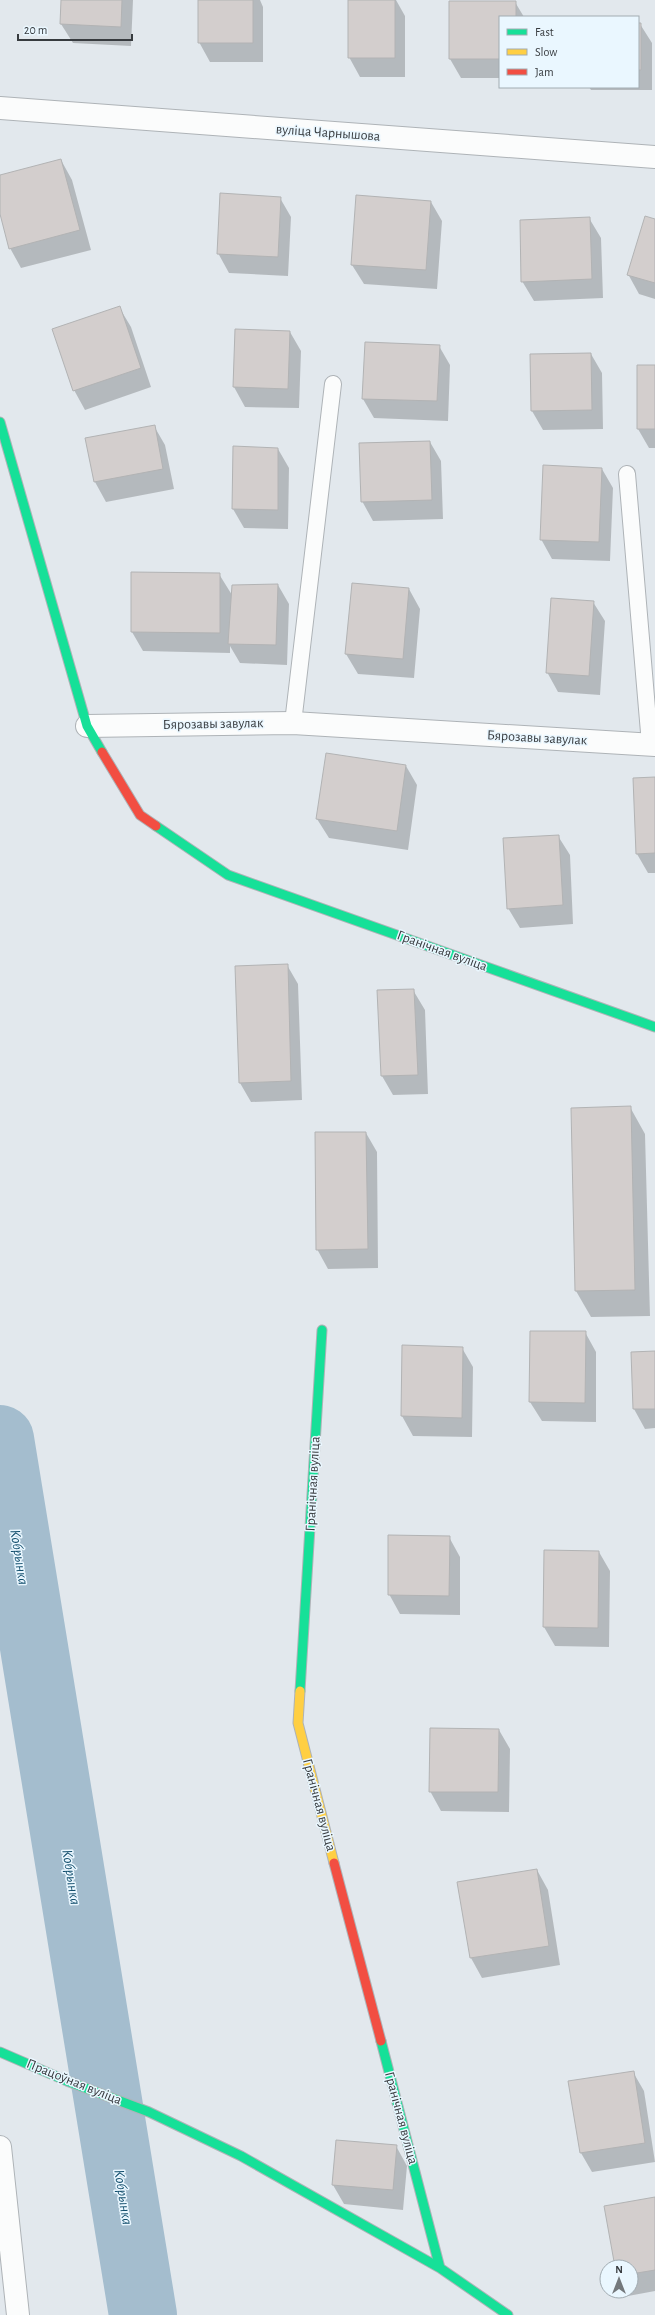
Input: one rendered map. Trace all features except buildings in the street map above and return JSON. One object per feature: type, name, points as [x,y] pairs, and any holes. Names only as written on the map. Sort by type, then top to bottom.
[{"type":"street","name":"вуліца Чарнышова","points":[[0,108],[655,157]]},
{"type":"street","points":[[0,422],[87,726]]},
{"type":"street","name":"Бярозавы завулак","points":[[87,726],[293,723],[652,744]]},
{"type":"street","name":"Гранічная вуліца","points":[[87,726],[140,815],[228,875],[655,1028]]},
{"type":"street","name":"Гранічная вуліца","points":[[322,1330],[298,1723],[440,2268]]},
{"type":"street","name":"Працоўная вуліца","points":[[0,2052],[67,2081],[149,2112],[241,2156],[440,2268]]},
{"type":"street","points":[[0,2147],[18,2315]]},
{"type":"street","points":[[440,2268],[508,2315]]},
{"type":"lane","points":[[293,723],[333,384]]},
{"type":"lane","points":[[627,474],[652,744]]},
{"type":"waterway","name":"Кобрынка","points":[[0,1439],[143,2315]]},
{"type":"traffic: fast","points":[[0,422],[87,726],[102,752]]},
{"type":"traffic: fast","points":[[156,826],[228,875],[655,1027]]},
{"type":"traffic: fast","points":[[300,1691],[322,1330]]},
{"type":"traffic: fast","points":[[381,2041],[440,2268]]},
{"type":"traffic: fast","points":[[0,2052],[67,2081],[149,2112],[241,2156],[440,2268],[508,2315]]},
{"type":"traffic: slow","points":[[300,1691],[298,1723],[334,1863]]},
{"type":"traffic: jam","points":[[102,752],[140,815],[156,826]]},
{"type":"traffic: jam","points":[[334,1863],[381,2041]]}]
